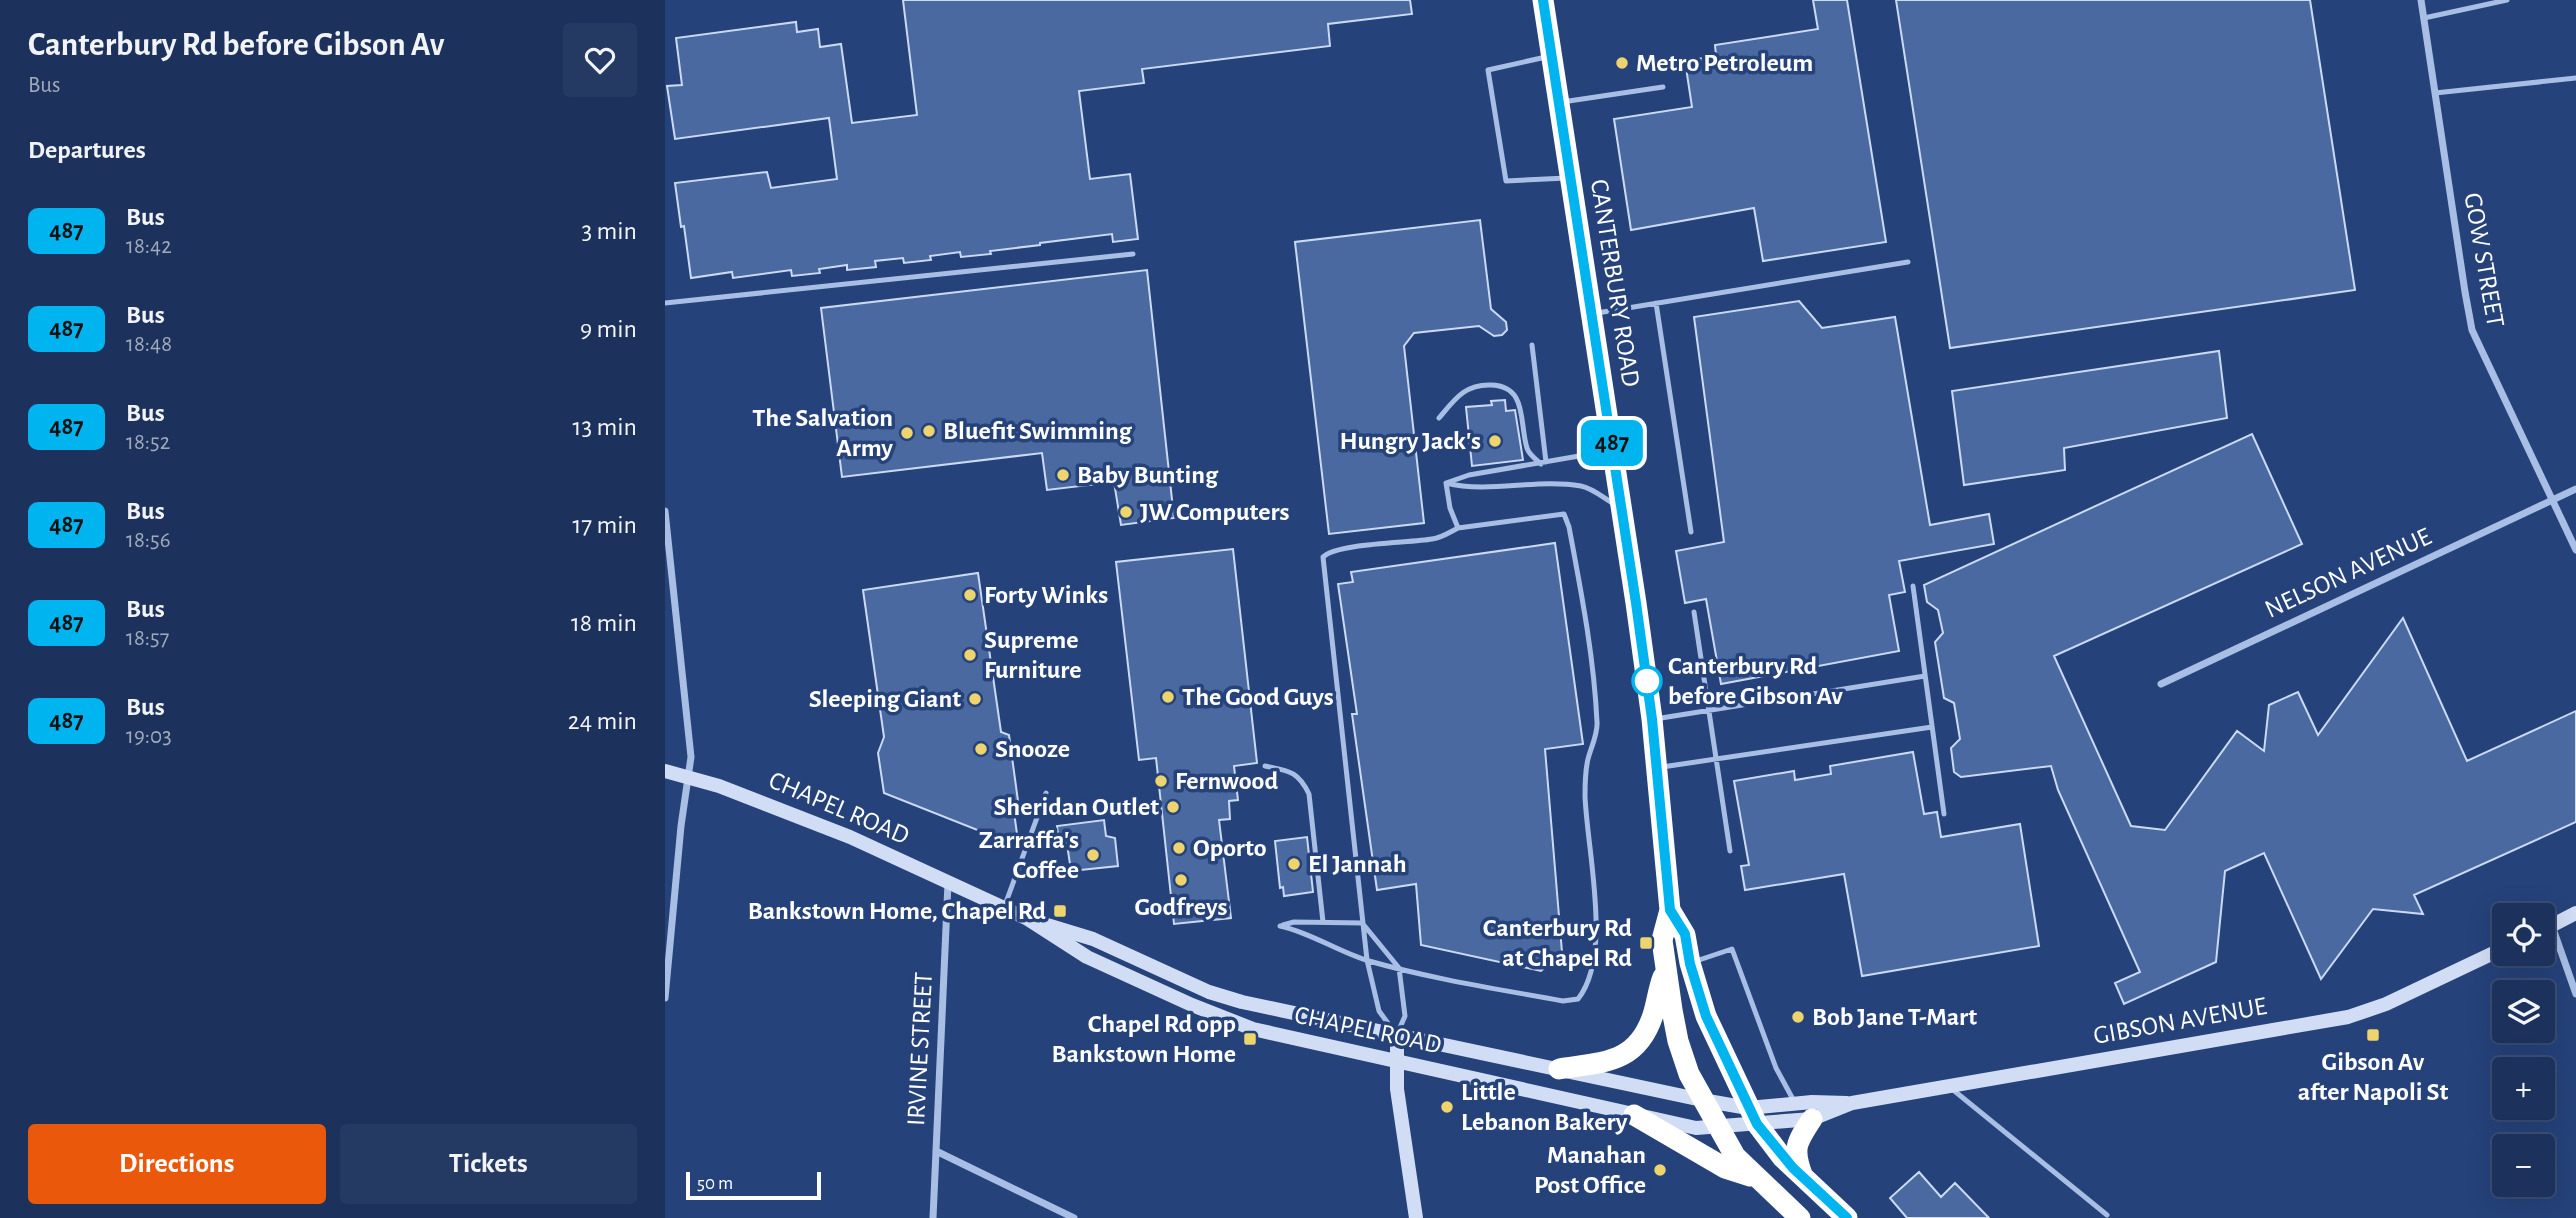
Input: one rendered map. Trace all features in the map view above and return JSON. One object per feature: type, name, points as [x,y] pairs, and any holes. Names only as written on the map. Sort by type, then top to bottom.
[{"type":"highway","name":"CANTERBURY ROAD","points":[[1543,0],[1623,509],[1652,719],[1670,910],[1662,940],[1678,1041],[1689,1074],[1735,1156],[1800,1218]]},
{"type":"highway","name":"CANTERBURY ROAD","points":[[1670,910],[1685,934],[1690,964],[1706,1016],[1753,1116],[1782,1157],[1847,1218]]},
{"type":"highway","points":[[1559,1069],[1611,1061],[1630,1052],[1647,1031],[1666,969]]},
{"type":"highway","points":[[1634,1115],[1725,1168],[1759,1179]]},
{"type":"highway","points":[[1805,1180],[1796,1150],[1800,1135],[1812,1119]]},
{"type":"main road","name":"CHAPEL ROAD","points":[[665,771],[779,808],[1028,919],[1093,939],[1209,992],[1242,1002],[1702,1100]]},
{"type":"main road","points":[[2555,923],[2576,913]]},
{"type":"main road","name":"CHAPEL ROAD","points":[[1028,919],[1087,957],[1222,1017],[1292,1040],[1396,1060],[1696,1128],[1718,1127]]},
{"type":"main road","name":"GIBSON AVENUE","points":[[1718,1127],[1796,1104],[1852,1103],[2348,1017],[2399,999],[2492,954]]},
{"type":"main road","points":[[1397,1035],[1398,1089],[1416,1218]]},
{"type":"main road","name":"GIBSON AVENUE","points":[[1702,1100],[1753,1116],[1812,1119],[1852,1103]]},
{"type":"street","name":"GOW STREET","points":[[2421,0],[2472,330],[2576,550]]},
{"type":"street","name":"NELSON AVENUE","points":[[2161,684],[2576,489]]},
{"type":"street","points":[[665,511],[690,733],[689,777],[681,826],[665,998]]},
{"type":"street","name":"IRVINE STREET","points":[[933,1218],[948,882]]},
{"type":"street","points":[[2555,945],[2576,994]]},
{"type":"street","points":[[936,1151],[1074,1218]]},
{"type":"lane","points":[[2424,18],[2507,0]]},
{"type":"lane","points":[[1551,55],[1488,70],[1490,84],[1506,181],[1570,177]]},
{"type":"lane","points":[[2435,93],[2576,78]]},
{"type":"lane","points":[[1558,102],[1663,88]]},
{"type":"lane","points":[[665,303],[1133,254]]},
{"type":"lane","points":[[1592,314],[1908,261]]},
{"type":"lane","points":[[1656,303],[1691,531]]},
{"type":"lane","points":[[1532,345],[1543,463]]},
{"type":"lane","points":[[1439,418],[1461,392],[1480,385],[1503,386],[1512,390],[1516,398],[1523,417],[1529,453],[1543,463]]},
{"type":"lane","points":[[1446,483],[1469,475],[1579,456],[1610,431]]},
{"type":"lane","points":[[1446,483],[1469,488],[1536,483],[1583,486],[1623,509]]},
{"type":"lane","points":[[1446,483],[1450,508],[1458,528]]},
{"type":"lane","points":[[1397,1035],[1379,1011],[1367,960],[1363,923],[1323,557],[1327,552],[1343,548],[1436,539],[1458,528],[1564,514],[1569,527],[1590,657],[1598,726],[1585,778],[1587,833],[1596,908],[1595,959],[1587,988],[1578,999],[1563,1001],[1466,984],[1399,968],[1367,960],[1316,937],[1279,926],[1294,922],[1363,923],[1399,968],[1405,1016],[1397,1035]]},
{"type":"lane","points":[[1913,586],[1944,814]]},
{"type":"lane","points":[[1695,612],[1730,851]]},
{"type":"lane","points":[[1652,719],[1925,677]]},
{"type":"lane","points":[[1657,768],[1933,727]]},
{"type":"lane","points":[[1265,766],[1290,771],[1303,779],[1310,794],[1323,922]]},
{"type":"lane","points":[[1004,908],[1046,793]]},
{"type":"lane","points":[[1690,964],[1731,949],[1776,1068],[1796,1104]]},
{"type":"lane","points":[[1949,1086],[2107,1215]]},
{"type":"building","points":[[903,0],[1410,0],[1412,14],[1328,24],[1330,46],[1142,69],[1144,83],[1079,91],[1090,179],[1130,174],[1138,239],[1113,242],[1112,234],[990,251],[991,254],[961,257],[960,252],[930,256],[931,260],[904,263],[903,258],[875,261],[876,267],[847,270],[847,265],[819,269],[820,273],[792,276],[791,270],[733,278],[732,272],[691,278],[675,183],[767,172],[771,188],[837,179],[829,118],[675,139],[667,86],[682,85],[676,38],[796,22],[797,32],[818,29],[820,47],[841,44],[852,123],[917,115]]},
{"type":"building","points":[[1813,0],[1847,0],[1886,242],[1763,261],[1754,208],[1631,230],[1614,119],[1692,107],[1685,61],[1716,56],[1715,45],[1818,29]]},
{"type":"building","points":[[1896,0],[2310,0],[2355,290],[1950,348]]},
{"type":"building","points":[[1480,220],[1491,309],[1506,322],[1507,330],[1502,335],[1494,336],[1479,326],[1414,333],[1404,346],[1424,523],[1329,534],[1295,242]]},
{"type":"building","points":[[1147,270],[1174,518],[1121,525],[1114,482],[1047,490],[1042,453],[842,477],[821,308]]},
{"type":"building","points":[[1799,301],[1822,328],[1895,317],[1930,525],[1989,514],[1994,544],[1899,561],[1905,592],[1889,595],[1899,651],[1721,684],[1706,599],[1685,603],[1676,551],[1724,542],[1694,317]]},
{"type":"building","points":[[2219,351],[2227,418],[2064,448],[2065,470],[1964,485],[1952,391]]},
{"type":"building","name":"Hungry Jack's","points":[[1505,400],[1506,411],[1515,410],[1523,460],[1472,466],[1466,407],[1492,405],[1491,401]]},
{"type":"building","points":[[2252,434],[2302,544],[2054,656],[2131,826],[2165,830],[2237,731],[2264,751],[2269,705],[2298,692],[2318,735],[2403,618],[2467,761],[2576,711],[2576,822],[2414,895],[2423,914],[2373,909],[2321,979],[2264,853],[2225,871],[2216,962],[2124,1004],[2115,983],[2140,972],[2058,790],[2051,766],[1961,777],[1954,772],[1951,748],[1960,739],[1954,703],[1944,698],[1935,642],[1943,633],[1938,610],[1927,602],[1924,585]]},
{"type":"building","points":[[1555,543],[1583,744],[1545,749],[1562,952],[1541,971],[1421,945],[1416,884],[1377,890],[1352,714],[1357,714],[1338,584],[1353,582],[1351,572]]},
{"type":"building","points":[[1233,549],[1257,763],[1234,766],[1238,800],[1229,801],[1230,819],[1219,820],[1231,918],[1174,924],[1156,758],[1139,760],[1116,562]]},
{"type":"building","points":[[978,573],[1001,732],[1009,735],[1018,801],[1014,812],[1017,834],[995,837],[884,793],[878,753],[884,737],[863,590]]},
{"type":"building","points":[[1913,752],[1924,814],[1937,812],[1941,837],[2020,824],[2039,946],[1862,976],[1844,874],[1745,890],[1741,866],[1749,865],[1734,781],[1794,771],[1795,780],[1831,774],[1830,766]]},
{"type":"building","name":"Zarraffa's Coffee","points":[[1104,820],[1106,836],[1115,838],[1118,866],[1071,871],[1067,844],[1059,842],[1057,826]]},
{"type":"building","name":"El Jannah","points":[[1307,837],[1313,892],[1284,896],[1283,887],[1280,888],[1275,841]]},
{"type":"building","points":[[1919,1172],[1941,1197],[1955,1183],[1989,1218],[1907,1218],[1890,1198]]},
{"type":"bus line","name":"487","points":[[1543,0],[1636,603],[1652,719],[1670,910],[1685,934],[1690,964],[1706,1016],[1731,1074],[1757,1124],[1782,1157],[1847,1218]]},
{"type":"place","name":"Metro Petroleum","points":[[1622,63]]},
{"type":"place","name":"Bluefit Swimming","points":[[929,431]]},
{"type":"place","name":"The Salvation Army","points":[[907,433]]},
{"type":"place","name":"Hungry Jack's","points":[[1495,441]]},
{"type":"place","name":"Baby Bunting","points":[[1063,475]]},
{"type":"place","name":"JW Computers","points":[[1126,512]]},
{"type":"place","name":"Forty Winks","points":[[970,595]]},
{"type":"place","name":"Supreme Furniture","points":[[970,655]]},
{"type":"place","name":"Canterbury Rd before Gibson Av","points":[[1647,681]]},
{"type":"place","name":"The Good Guys","points":[[1168,697]]},
{"type":"place","name":"Sleeping Giant","points":[[975,699]]},
{"type":"place","name":"Snooze","points":[[981,749]]},
{"type":"place","name":"Fernwood","points":[[1161,781]]},
{"type":"place","name":"Sheridan Outlet","points":[[1173,807]]},
{"type":"place","name":"Oporto","points":[[1179,848]]},
{"type":"place","name":"Zarraffa's Coffee","points":[[1093,855]]},
{"type":"place","name":"El Jannah","points":[[1294,864]]},
{"type":"place","name":"Godfreys","points":[[1181,880]]},
{"type":"place","name":"Bankstown Home, Chapel Rd","points":[[1060,911]]},
{"type":"place","name":"Canterbury Rd at Chapel Rd","points":[[1646,943]]},
{"type":"place","name":"Bob Jane T-Mart","points":[[1798,1017]]},
{"type":"place","name":"Gibson Av after Napoli St","points":[[2373,1035]]},
{"type":"place","name":"Chapel Rd opp Bankstown Home","points":[[1250,1039]]},
{"type":"place","name":"Little Lebanon Bakery","points":[[1447,1107]]},
{"type":"place","name":"Manahan Post Office","points":[[1660,1170]]}]
